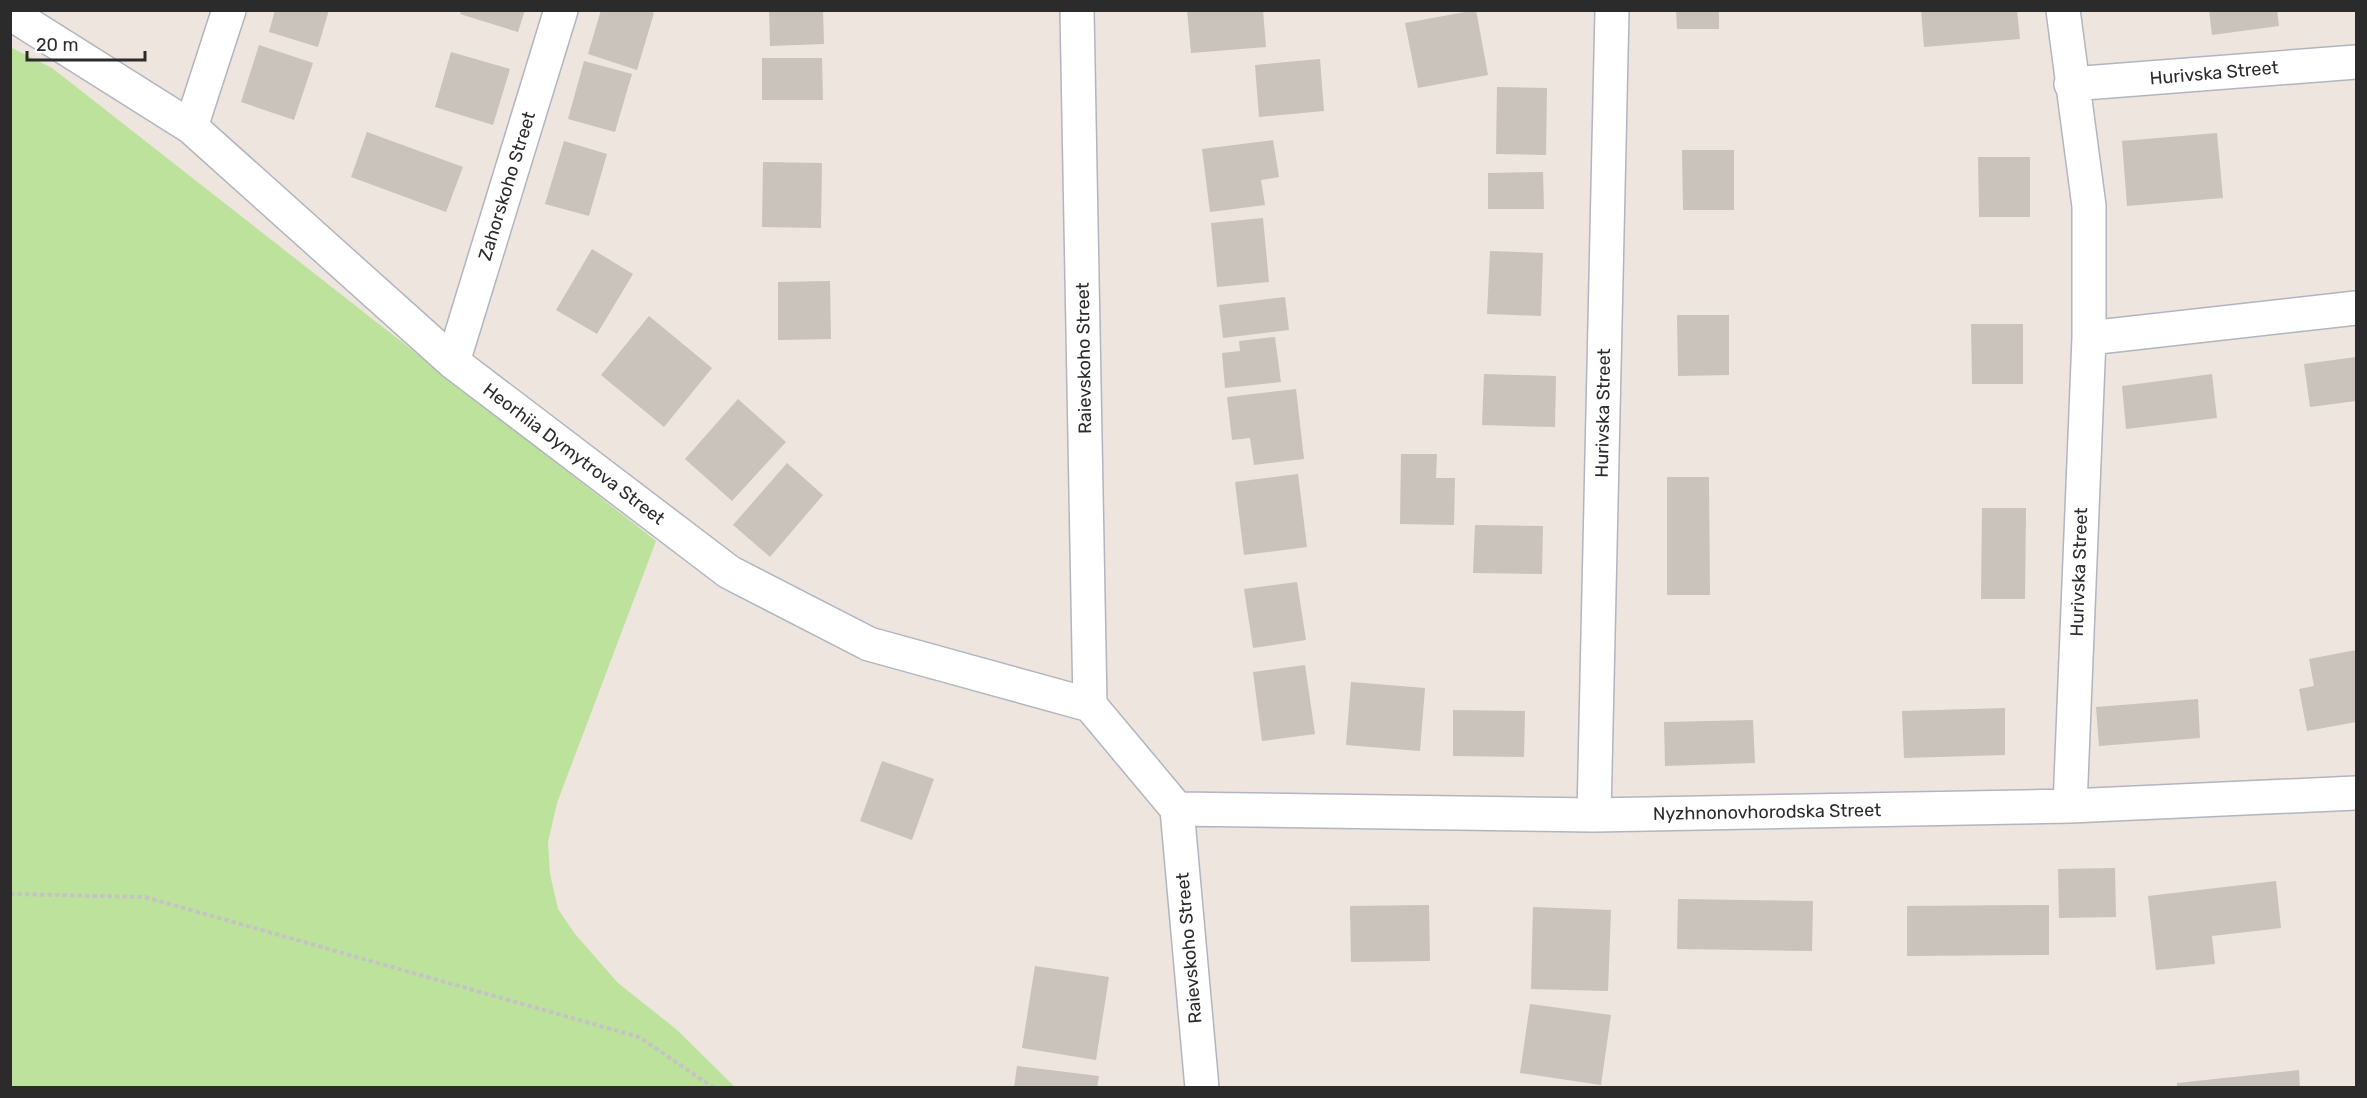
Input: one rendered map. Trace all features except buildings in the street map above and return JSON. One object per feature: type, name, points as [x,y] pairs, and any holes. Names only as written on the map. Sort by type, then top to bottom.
[{"type":"street","points":[[191,127],[229,10]]},
{"type":"street","name":"Zahorskoho Street","points":[[453,363],[561,10]]},
{"type":"street","name":"Raievskoho Street","points":[[1077,10],[1090,705]]},
{"type":"street","name":"Hurivska Street","points":[[1593,815],[1612,10]]},
{"type":"street","name":"Hurivska Street","points":[[2063,10],[2089,207],[2089,338],[2070,806]]},
{"type":"street","name":"Heorhiia Dymytrova Street","points":[[10,13],[191,127],[453,363],[729,572],[869,644],[1090,705]]},
{"type":"street","name":"Hurivska Street","points":[[2071,84],[2356,62]]},
{"type":"street","points":[[2089,338],[2356,308]]},
{"type":"street","points":[[1090,705],[1177,808]]},
{"type":"street","name":"Nyzhnonovhorodska Street","points":[[1177,808],[1593,815],[2070,806],[2356,793]]},
{"type":"street","name":"Raievskoho Street","points":[[1177,808],[1202,1088]]},
{"type":"path","points":[[10,894],[145,897],[156,900],[639,1037],[714,1088]]},
{"type":"green space","points":[[10,47],[52,68],[656,541],[557,803],[548,842],[550,874],[558,909],[575,934],[618,983],[676,1029],[735,1087],[11,1087]]}]
